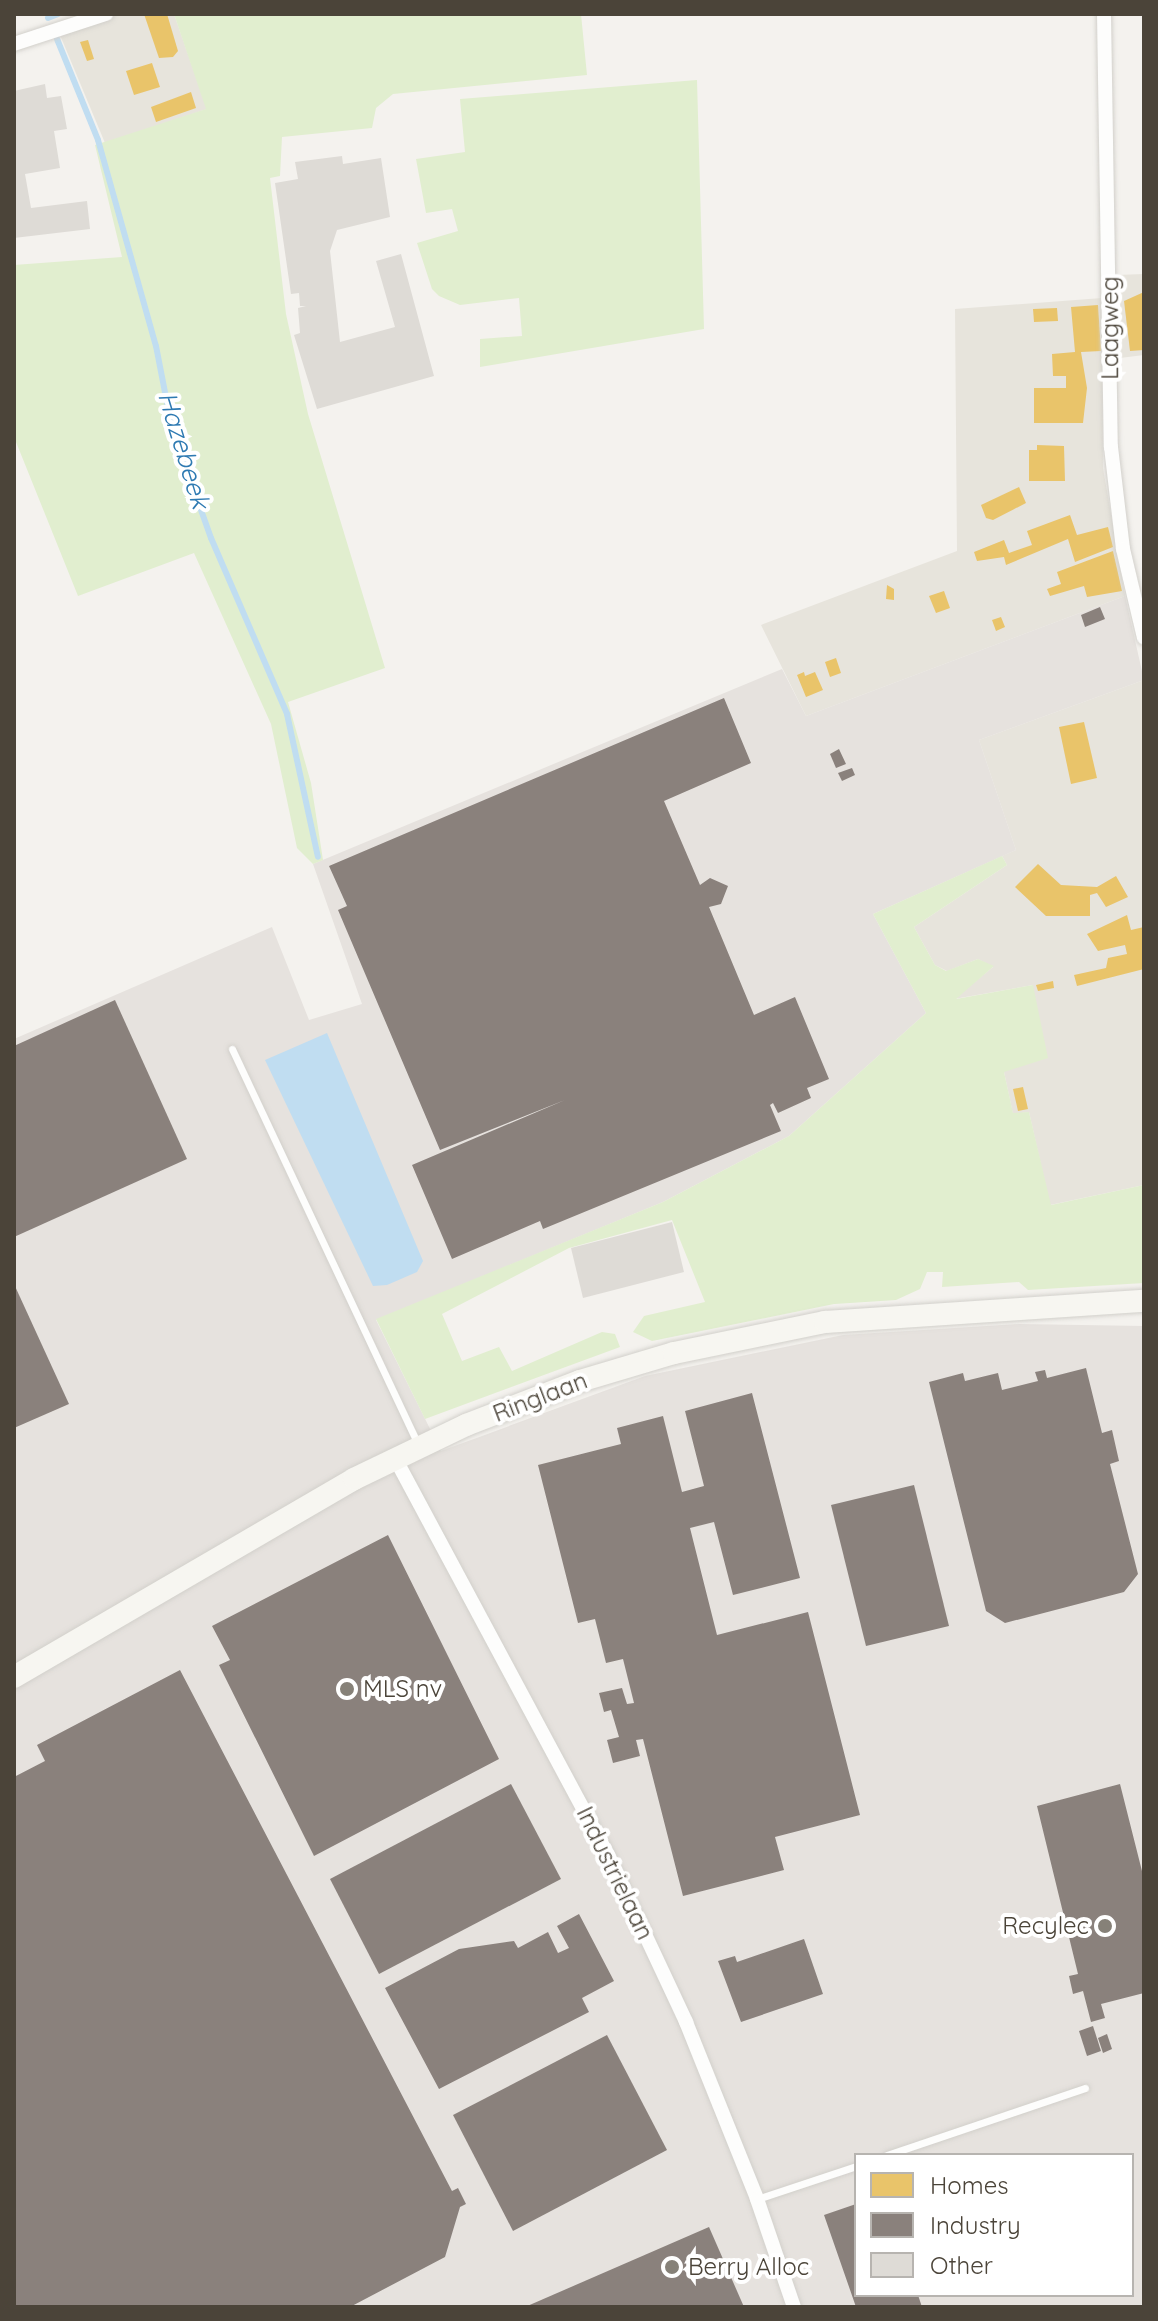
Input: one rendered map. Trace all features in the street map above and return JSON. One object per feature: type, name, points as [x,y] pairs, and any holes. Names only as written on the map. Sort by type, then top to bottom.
[{"type":"main road","name":"Ringlaan","points":[[14,1677],[395,1458],[580,1381],[752,1335],[885,1316],[1138,1306]]},
{"type":"street","points":[[14,44],[106,14]]},
{"type":"street","name":"Laagweg","points":[[1104,14],[1111,447],[1123,549],[1144,638]]},
{"type":"street","name":"Industrielaan","points":[[395,1458],[607,1853],[686,2022],[757,2199],[794,2307]]},
{"type":"lane","points":[[232,1049],[419,1447]]},
{"type":"lane","points":[[893,2153],[1085,2088]]},
{"type":"lane","points":[[757,2199],[854,2167]]},
{"type":"shaded area","points":[[114,14],[174,14],[207,109],[105,143],[60,35]]},
{"type":"shaded area","points":[[1144,274],[1144,355],[1120,358],[1117,275]]},
{"type":"shaded area","points":[[1102,298],[1103,468],[1125,596],[806,716],[761,625],[957,551],[955,309]]},
{"type":"shaded area","points":[[1125,596],[1144,680],[979,740],[1016,850],[873,914],[926,1013],[789,1136],[663,1202],[376,1320],[441,1451],[645,1376],[843,1335],[1019,1324],[1144,1326],[1144,2307],[14,2307],[14,1039],[272,927],[309,1020],[362,1004],[313,864],[782,669],[806,716]]},
{"type":"shaded area","points":[[1144,680],[1144,1185],[1050,1205],[1029,1112],[1013,1114],[1004,1072],[1033,985],[954,999],[993,967],[978,959],[947,971],[935,965],[914,927],[1007,865],[1002,856],[1016,850],[979,740]]},
{"type":"green space","points":[[174,14],[581,14],[587,75],[393,94],[376,108],[372,128],[282,137],[280,176],[270,178],[286,314],[308,414],[385,668],[288,702],[311,783],[323,860],[313,864],[297,848],[271,724],[194,553],[78,596],[14,437],[14,265],[122,257],[95,145],[206,109]]},
{"type":"green space","points":[[697,80],[704,329],[480,367],[480,339],[522,336],[519,298],[460,305],[439,296],[432,289],[417,243],[458,231],[452,209],[426,213],[416,159],[465,152],[460,99]]},
{"type":"green space","points":[[1002,856],[1007,865],[914,927],[935,965],[946,971],[978,959],[994,966],[956,999],[1033,985],[1048,1058],[1004,1072],[1013,1113],[1029,1112],[1051,1205],[1144,1185],[1144,1283],[1028,1290],[1019,1282],[942,1287],[943,1272],[927,1272],[920,1289],[896,1300],[834,1304],[652,1341],[633,1332],[644,1316],[705,1302],[672,1220],[569,1248],[442,1314],[462,1361],[499,1347],[512,1371],[602,1332],[615,1334],[620,1347],[425,1419],[376,1319],[663,1202],[789,1136],[926,1013],[873,914]]},
{"type":"water","points":[[327,1033],[423,1261],[417,1272],[387,1285],[373,1286],[265,1060]]},
{"type":"building: Homes","points":[[144,14],[167,14],[178,51],[173,57],[159,58]]},
{"type":"building: Homes","points":[[88,40],[94,59],[87,61],[80,42]]},
{"type":"building: Homes","points":[[152,63],[160,87],[134,95],[126,71]]},
{"type":"building: Homes","points":[[191,92],[196,108],[156,122],[151,107]]},
{"type":"building: Homes","points":[[1144,292],[1144,350],[1130,351],[1124,301]]},
{"type":"building: Homes","points":[[1098,305],[1101,351],[1081,352],[1087,388],[1083,423],[1034,423],[1034,388],[1066,388],[1066,376],[1053,376],[1052,354],[1075,352],[1071,307]]},
{"type":"building: Homes","points":[[1057,308],[1058,321],[1034,322],[1033,309]]},
{"type":"building: Homes","points":[[1037,445],[1064,446],[1065,481],[1029,481],[1029,450],[1037,450]]},
{"type":"building: Homes","points":[[1019,487],[1026,503],[993,520],[986,518],[981,505]]},
{"type":"building: Homes","points":[[1070,515],[1077,535],[1108,527],[1113,547],[1075,562],[1068,539],[1006,565],[1004,557],[977,561],[974,552],[1004,540],[1009,553],[1032,545],[1027,531]]},
{"type":"building: Homes","points":[[1113,551],[1122,591],[1087,597],[1084,586],[1050,596],[1047,589],[1061,584],[1057,572]]},
{"type":"building: Homes","points":[[887,585],[894,589],[894,600],[886,599]]},
{"type":"building: Homes","points":[[944,591],[950,608],[936,613],[929,596]]},
{"type":"building: Homes","points":[[1001,617],[1005,627],[996,631],[992,620]]},
{"type":"building: Homes","points":[[836,658],[841,673],[830,677],[825,662]]},
{"type":"building: Homes","points":[[804,672],[805,676],[815,672],[823,690],[806,697],[797,675]]},
{"type":"building: Homes","points":[[1084,722],[1097,778],[1071,784],[1059,727]]},
{"type":"building: Homes","points":[[1038,864],[1061,885],[1097,887],[1116,876],[1128,897],[1106,907],[1097,893],[1090,895],[1090,916],[1046,916],[1015,887]]},
{"type":"building: Homes","points":[[1127,915],[1131,930],[1144,927],[1144,969],[1077,986],[1074,975],[1106,968],[1108,958],[1127,954],[1125,945],[1098,951],[1087,934]]},
{"type":"building: Homes","points":[[1053,981],[1054,988],[1038,991],[1036,985]]},
{"type":"building: Homes","points":[[1023,1087],[1028,1109],[1018,1111],[1013,1089]]},
{"type":"building: Industry","points":[[1100,607],[1105,619],[1085,627],[1081,615]]},
{"type":"building: Industry","points":[[724,698],[751,763],[664,801],[700,885],[710,878],[728,886],[721,904],[709,907],[754,1015],[795,997],[829,1079],[807,1088],[811,1098],[778,1113],[773,1103],[770,1105],[781,1131],[543,1229],[540,1221],[452,1259],[412,1165],[565,1100],[440,1150],[338,910],[347,906],[329,866]]},
{"type":"building: Industry","points":[[839,749],[846,764],[836,768],[830,754]]},
{"type":"building: Industry","points":[[852,768],[855,775],[842,781],[838,773]]},
{"type":"building: Industry","points":[[115,1000],[187,1159],[14,1237],[14,1046]]},
{"type":"building: Industry","points":[[14,1284],[69,1404],[14,1428]]},
{"type":"building: Industry","points":[[1086,1368],[1102,1433],[1112,1430],[1119,1461],[1110,1464],[1138,1574],[1124,1592],[1005,1623],[986,1611],[929,1382],[963,1373],[965,1381],[998,1373],[1002,1390],[1038,1381],[1035,1372],[1045,1370],[1047,1378]]},
{"type":"building: Industry","points":[[752,1393],[800,1578],[733,1595],[714,1522],[690,1528],[717,1635],[808,1612],[860,1815],[775,1837],[784,1870],[683,1896],[643,1739],[636,1740],[640,1756],[613,1763],[607,1740],[619,1737],[611,1710],[604,1712],[599,1693],[622,1688],[627,1704],[634,1703],[623,1659],[606,1663],[595,1619],[578,1623],[538,1465],[621,1444],[617,1428],[663,1416],[682,1492],[704,1486],[685,1411]]},
{"type":"building: Industry","points":[[914,1485],[949,1626],[866,1646],[831,1505]]},
{"type":"building: Industry","name":"MLS nv","points":[[388,1535],[499,1759],[314,1856],[219,1665],[230,1660],[212,1626]]},
{"type":"building: Industry","points":[[180,1670],[452,2191],[458,2188],[466,2204],[460,2207],[445,2257],[350,2307],[14,2307],[14,1777],[45,1761],[37,1745]]},
{"type":"building: Industry","points":[[511,1784],[561,1879],[379,1974],[330,1879]]},
{"type":"building: Industry","name":"Recylec","points":[[1120,1784],[1144,1879],[1144,1993],[1101,2004],[1105,2018],[1091,2022],[1083,1991],[1073,1994],[1069,1976],[1078,1974],[1037,1806]]},
{"type":"building: Industry","points":[[579,1914],[614,1981],[582,1998],[589,2012],[439,2089],[385,1988],[459,1949],[514,1941],[518,1948],[548,1932],[558,1953],[569,1948],[557,1926]]},
{"type":"building: Industry","points":[[804,1939],[823,1994],[741,2022],[718,1961],[735,1956],[737,1962]]},
{"type":"building: Industry","points":[[1093,2026],[1101,2051],[1087,2056],[1079,2031]]},
{"type":"building: Industry","points":[[1107,2034],[1112,2049],[1103,2053],[1098,2038]]},
{"type":"building: Industry","points":[[607,2035],[667,2150],[513,2231],[453,2115]]},
{"type":"building: Industry","points":[[854,2205],[854,2297],[919,2297],[922,2307],[856,2307],[824,2215]]},
{"type":"building: Industry","name":"Berry Alloc","points":[[709,2227],[744,2307],[525,2307]]},
{"type":"building: Other","points":[[45,84],[47,98],[61,96],[67,129],[54,131],[60,168],[25,174],[31,208],[87,201],[90,229],[14,238],[14,91]]},
{"type":"building: Other","points":[[342,156],[343,164],[381,158],[390,217],[337,230],[330,251],[340,342],[395,327],[376,261],[401,254],[434,376],[317,409],[294,335],[300,333],[298,308],[306,306],[300,306],[299,293],[291,294],[275,183],[298,179],[295,162]]},
{"type":"building: Other","points":[[672,1222],[684,1272],[583,1298],[571,1248]]},
{"type":"waterway","name":"Hazebeek","points":[[48,18],[58,14]]},
{"type":"waterway","name":"Hazebeek","points":[[57,39],[98,140],[156,346],[172,428],[211,538],[287,714],[318,857]]},
{"type":"place","name":"MLS nv","points":[[347,1689]]},
{"type":"place","name":"Recylec","points":[[1105,1926]]},
{"type":"place","name":"Berry Alloc","points":[[672,2267]]}]
